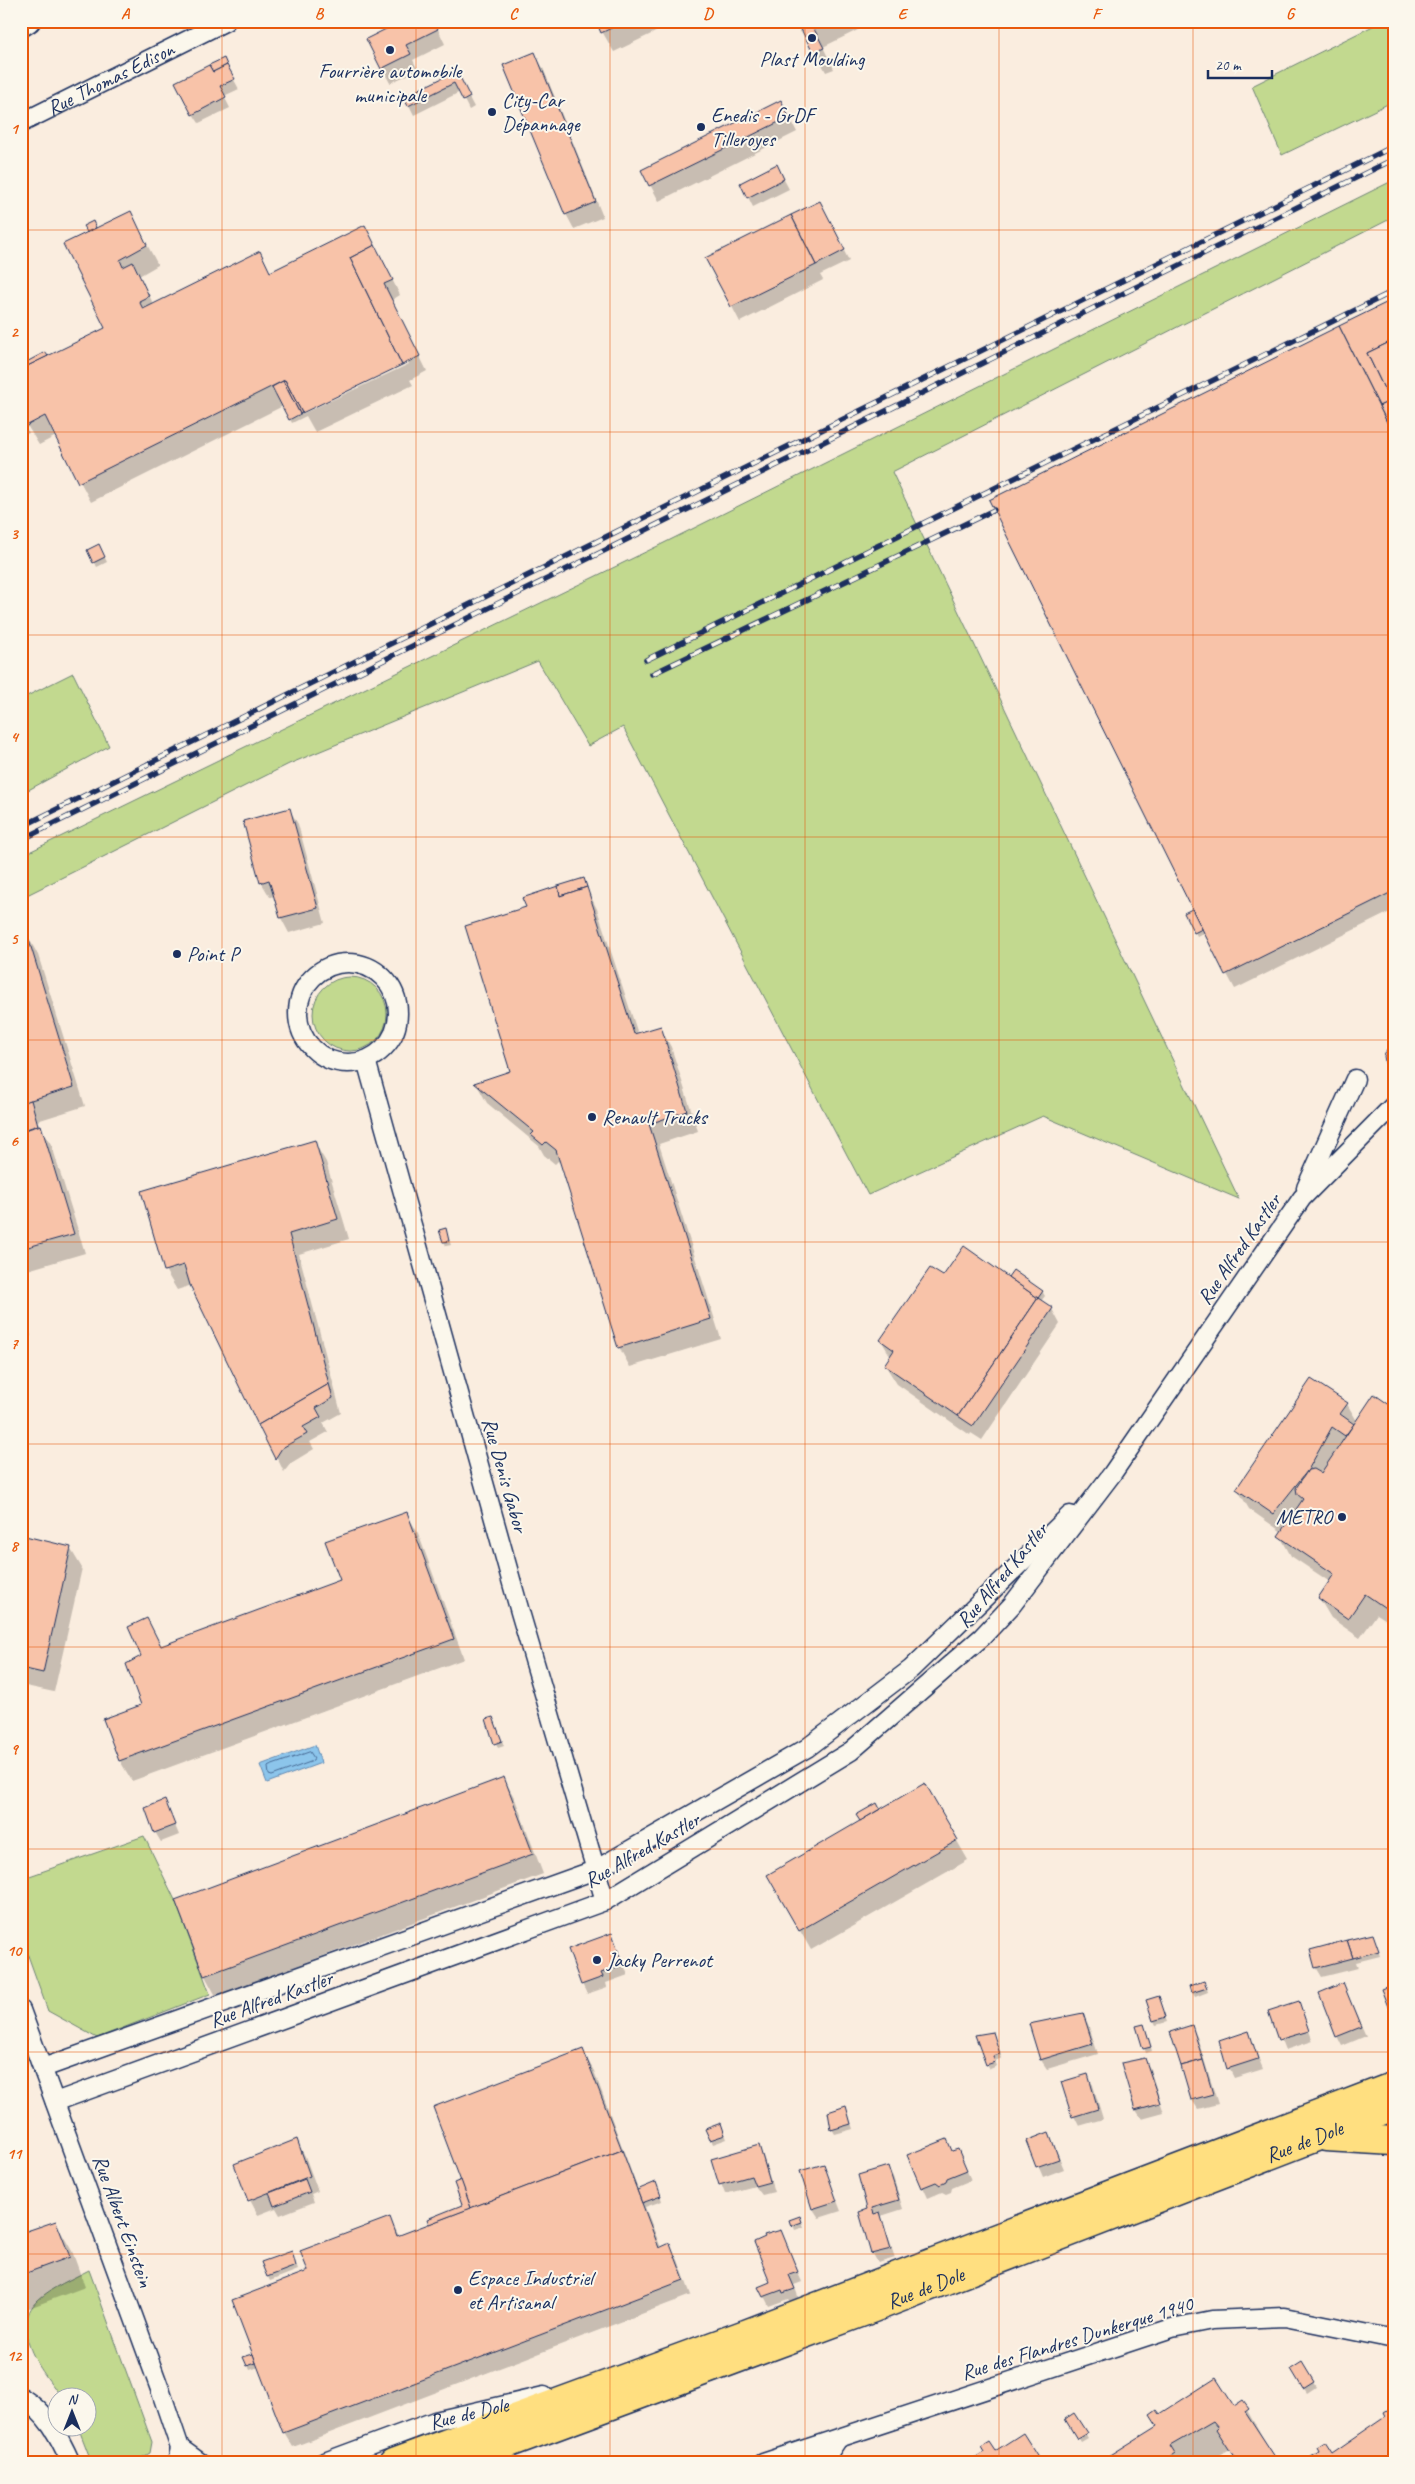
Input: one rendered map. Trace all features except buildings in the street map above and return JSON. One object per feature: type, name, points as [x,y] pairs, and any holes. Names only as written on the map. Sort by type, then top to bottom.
[{"type":"main road","name":"Rue de Dole","points":[[455,2463],[863,2312],[1317,2137],[1392,2091]]},
{"type":"main road","name":"Rue de Dole","points":[[393,2463],[1392,2091]]},
{"type":"main road","points":[[1317,2137],[1394,2141]]},
{"type":"main road","points":[[507,2463],[568,2420]]},
{"type":"street","points":[[21,26],[29,21]]},
{"type":"street","name":"Rue Thomas Edison","points":[[21,123],[226,21]]},
{"type":"street","points":[[349,962],[366,966],[381,974],[392,988],[398,1004],[398,1022],[392,1038],[381,1051],[366,1060],[352,1063],[338,1062],[324,1057],[312,1047],[303,1035],[299,1020],[299,1002],[305,986],[317,973],[332,965],[349,962]]},
{"type":"street","name":"Rue Denis Gabor","points":[[366,1060],[605,1901]]},
{"type":"street","name":"Rue Alfred Kastler","points":[[55,2102],[605,1901],[851,1751],[982,1637],[1000,1618],[1112,1474],[1302,1198],[1355,1080]]},
{"type":"street","name":"Rue Alfred Kastler","points":[[1302,1198],[1394,1106]]},
{"type":"street","name":"Rue Alfred Kastler","points":[[42,2068],[595,1870],[806,1748],[911,1669],[1112,1474]]},
{"type":"street","name":"Rue Albert Einstein","points":[[21,2010],[130,2304],[178,2455],[201,2463]]},
{"type":"street","name":"Rue des Flandres Dunkerque 1940","points":[[764,2463],[1172,2328],[1212,2320],[1285,2317],[1394,2339]]},
{"type":"street","name":"Rue de Dole","points":[[322,2463],[435,2420],[620,2379]]},
{"type":"street","points":[[21,2397],[32,2404],[49,2422],[71,2463]]},
{"type":"street","points":[[822,2463],[838,2439]]},
{"type":"green space","points":[[1383,21],[1394,21],[1394,101],[1282,155],[1252,86]]},
{"type":"green space","points":[[1394,180],[1394,217],[892,472],[1239,1199],[1043,1116],[868,1195],[623,727],[588,746],[538,661],[289,764],[21,898],[21,856],[662,544]]},
{"type":"green space","points":[[73,673],[109,746],[21,794],[21,699]]},
{"type":"green space","points":[[350,977],[371,983],[381,993],[387,1014],[381,1035],[371,1045],[350,1051],[329,1045],[319,1035],[313,1014],[319,993],[329,983]]},
{"type":"green space","points":[[144,1836],[175,1900],[210,1994],[97,2038],[48,2011],[21,1936],[21,1879]]},
{"type":"green space","points":[[89,2270],[152,2442],[150,2453],[132,2463],[92,2463],[82,2436],[98,2436],[98,2386],[53,2386],[31,2350],[26,2324],[30,2311],[38,2300],[56,2287]]},
{"type":"water","points":[[315,1745],[321,1763],[267,1783],[260,1765]]},
{"type":"railway","points":[[21,827],[1394,146]]},
{"type":"railway","points":[[21,840],[1394,159]]},
{"type":"railway","points":[[646,660],[1394,291]]},
{"type":"railway","points":[[652,674],[994,510]]},
{"type":"place","name":"Plast Moulding","points":[[812,38]]},
{"type":"place","name":"Fourrière automobile municipale","points":[[390,50]]},
{"type":"place","name":"City-Car Dépannage","points":[[492,112]]},
{"type":"place","name":"Enedis - GrDF Tilleroyes","points":[[701,127]]},
{"type":"place","name":"Point P","points":[[177,954]]},
{"type":"place","name":"Renault Trucks","points":[[592,1117]]},
{"type":"place","name":"METRO","points":[[1342,1517]]},
{"type":"place","name":"Jacky Perrenot","points":[[597,1960]]},
{"type":"place","name":"Espace Industriel et Artisanal","points":[[458,2290]]}]
